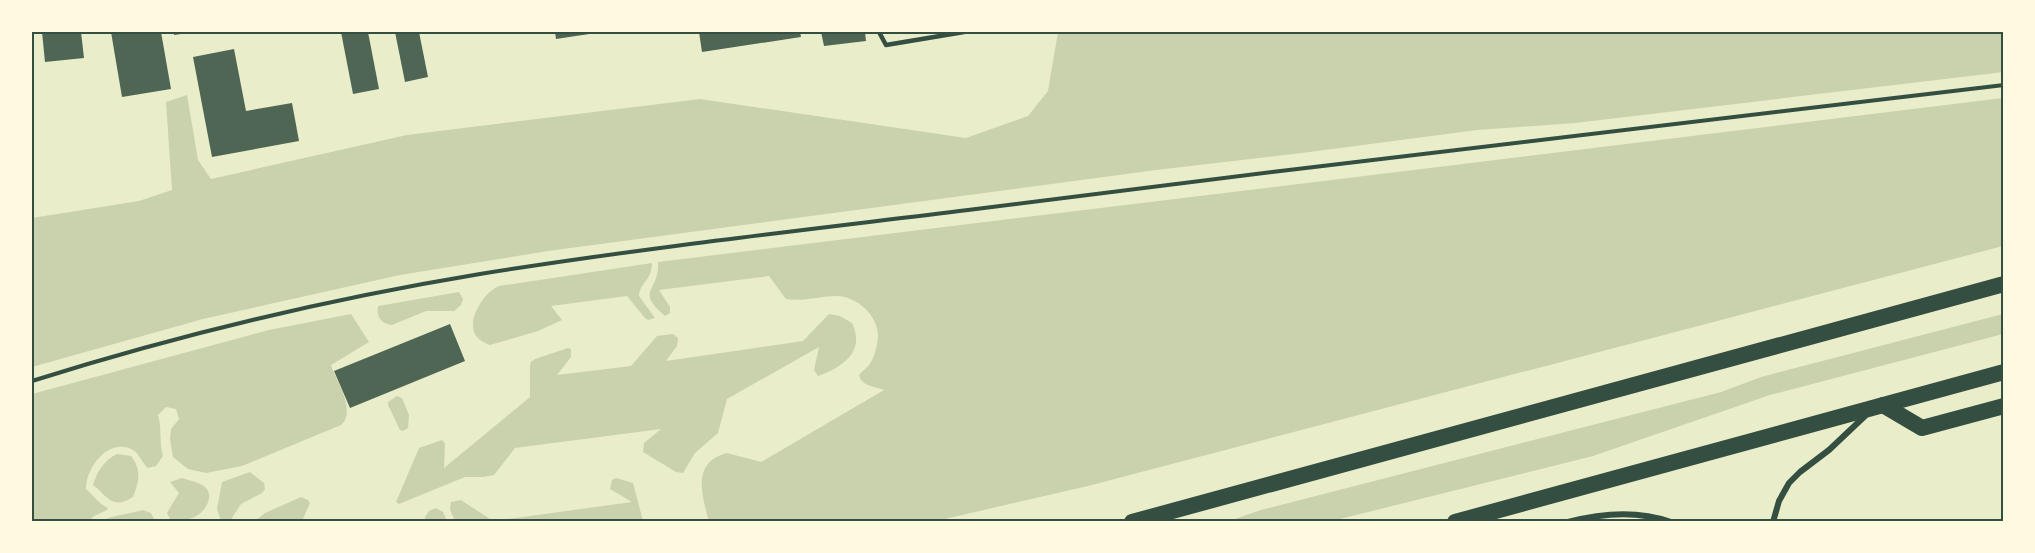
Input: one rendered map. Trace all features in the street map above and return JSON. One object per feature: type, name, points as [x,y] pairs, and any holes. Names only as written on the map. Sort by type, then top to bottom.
[{"type":"highway","points":[[1132,522],[2004,284]]},
{"type":"highway","points":[[1455,522],[2004,372]]},
{"type":"highway","points":[[1878,407],[1922,428],[2004,406]]},
{"type":"street","points":[[1773,522],[1779,501],[1790,483],[1878,407]]},
{"type":"street","points":[[1568,522],[1610,513],[1632,514],[1671,522]]},
{"type":"lane","points":[[879,32],[886,45],[964,32]]},
{"type":"path","points":[[32,381],[100,359],[263,317],[478,275],[654,249],[1444,149],[2004,85]]},
{"type":"green space","points":[[1058,32],[2003,32],[2004,72],[1575,123],[1477,130],[548,251],[400,275],[203,319],[32,367],[32,218],[139,201],[172,190],[166,102],[187,95],[198,160],[211,179],[407,135],[700,99],[966,138],[1028,116],[1048,91]]},
{"type":"green space","points":[[2003,98],[2003,246],[1088,486],[936,521],[709,521],[702,481],[708,464],[716,457],[727,453],[761,462],[884,390],[866,384],[859,375],[869,365],[874,355],[877,346],[877,327],[868,311],[846,297],[786,299],[769,276],[659,290],[670,307],[670,313],[665,316],[651,301],[650,295],[658,272],[658,262]]},
{"type":"green space","points":[[652,263],[650,274],[641,287],[639,296],[655,318],[648,320],[645,318],[627,296],[551,306],[562,320],[538,331],[490,345],[480,340],[475,334],[473,321],[478,307],[493,289],[499,286]]},
{"type":"green space","points":[[459,292],[463,299],[461,305],[454,311],[426,311],[392,325],[382,321],[379,316],[378,306]]},
{"type":"green space","points":[[351,314],[369,342],[331,365],[346,404],[347,412],[341,425],[242,466],[206,473],[188,469],[173,457],[171,429],[179,419],[176,409],[166,407],[158,415],[163,456],[156,466],[148,468],[133,450],[124,447],[108,451],[100,456],[90,472],[86,489],[108,508],[107,510],[89,521],[32,521],[32,394],[269,330]]},
{"type":"green space","points":[[829,314],[840,316],[852,323],[856,333],[856,342],[849,357],[835,368],[818,376],[814,370],[819,347],[727,399],[718,433],[695,453],[683,473],[676,472],[643,452],[644,443],[661,429],[515,448],[494,475],[465,477],[399,504],[396,502],[419,448],[442,440],[445,444],[444,468],[530,397],[530,366],[535,359],[571,349],[571,357],[557,375],[631,366],[657,336],[673,334],[678,338],[677,346],[666,361],[803,341]]},
{"type":"green space","points":[[2003,314],[2003,334],[1770,395],[1593,456],[1332,521],[1229,521],[1261,510],[1721,392],[1761,377]]},
{"type":"green space","points":[[397,396],[402,398],[409,415],[408,428],[403,431],[400,430],[388,405],[388,402]]},
{"type":"green space","points":[[117,454],[131,456],[137,466],[138,476],[133,497],[126,501],[114,502],[93,485],[102,467]]},
{"type":"green space","points":[[250,472],[264,483],[265,489],[262,493],[241,504],[230,521],[221,521],[217,509],[222,482]]},
{"type":"green space","points":[[182,478],[205,487],[209,500],[204,510],[196,516],[173,520],[167,513],[179,493],[170,482]]},
{"type":"green space","points":[[616,478],[633,483],[643,521],[493,521],[632,502],[610,489],[612,480]]},
{"type":"green space","points":[[301,497],[310,503],[302,521],[255,521],[265,513]]},
{"type":"green space","points":[[461,500],[493,521],[455,521],[450,510],[451,502]]},
{"type":"green space","points":[[436,508],[443,512],[447,521],[426,521],[425,517],[429,511]]},
{"type":"green space","points":[[143,510],[151,513],[155,521],[100,521],[116,516]]},
{"type":"building","points":[[42,32],[81,32],[84,58],[45,62]]},
{"type":"building","points":[[111,32],[161,32],[171,89],[122,97]]},
{"type":"building","points":[[174,32],[188,32],[188,33],[174,35]]},
{"type":"building","points":[[341,32],[368,32],[379,89],[353,94]]},
{"type":"building","points":[[395,32],[419,32],[428,77],[405,82]]},
{"type":"building","points":[[555,32],[596,32],[596,33],[556,39]]},
{"type":"building","points":[[699,32],[800,32],[801,37],[702,52]]},
{"type":"building","points":[[821,32],[865,32],[866,41],[824,46]]},
{"type":"building","points":[[234,49],[246,111],[292,103],[299,141],[212,157],[193,57]]},
{"type":"building","points":[[450,324],[465,361],[350,408],[334,371]]}]
